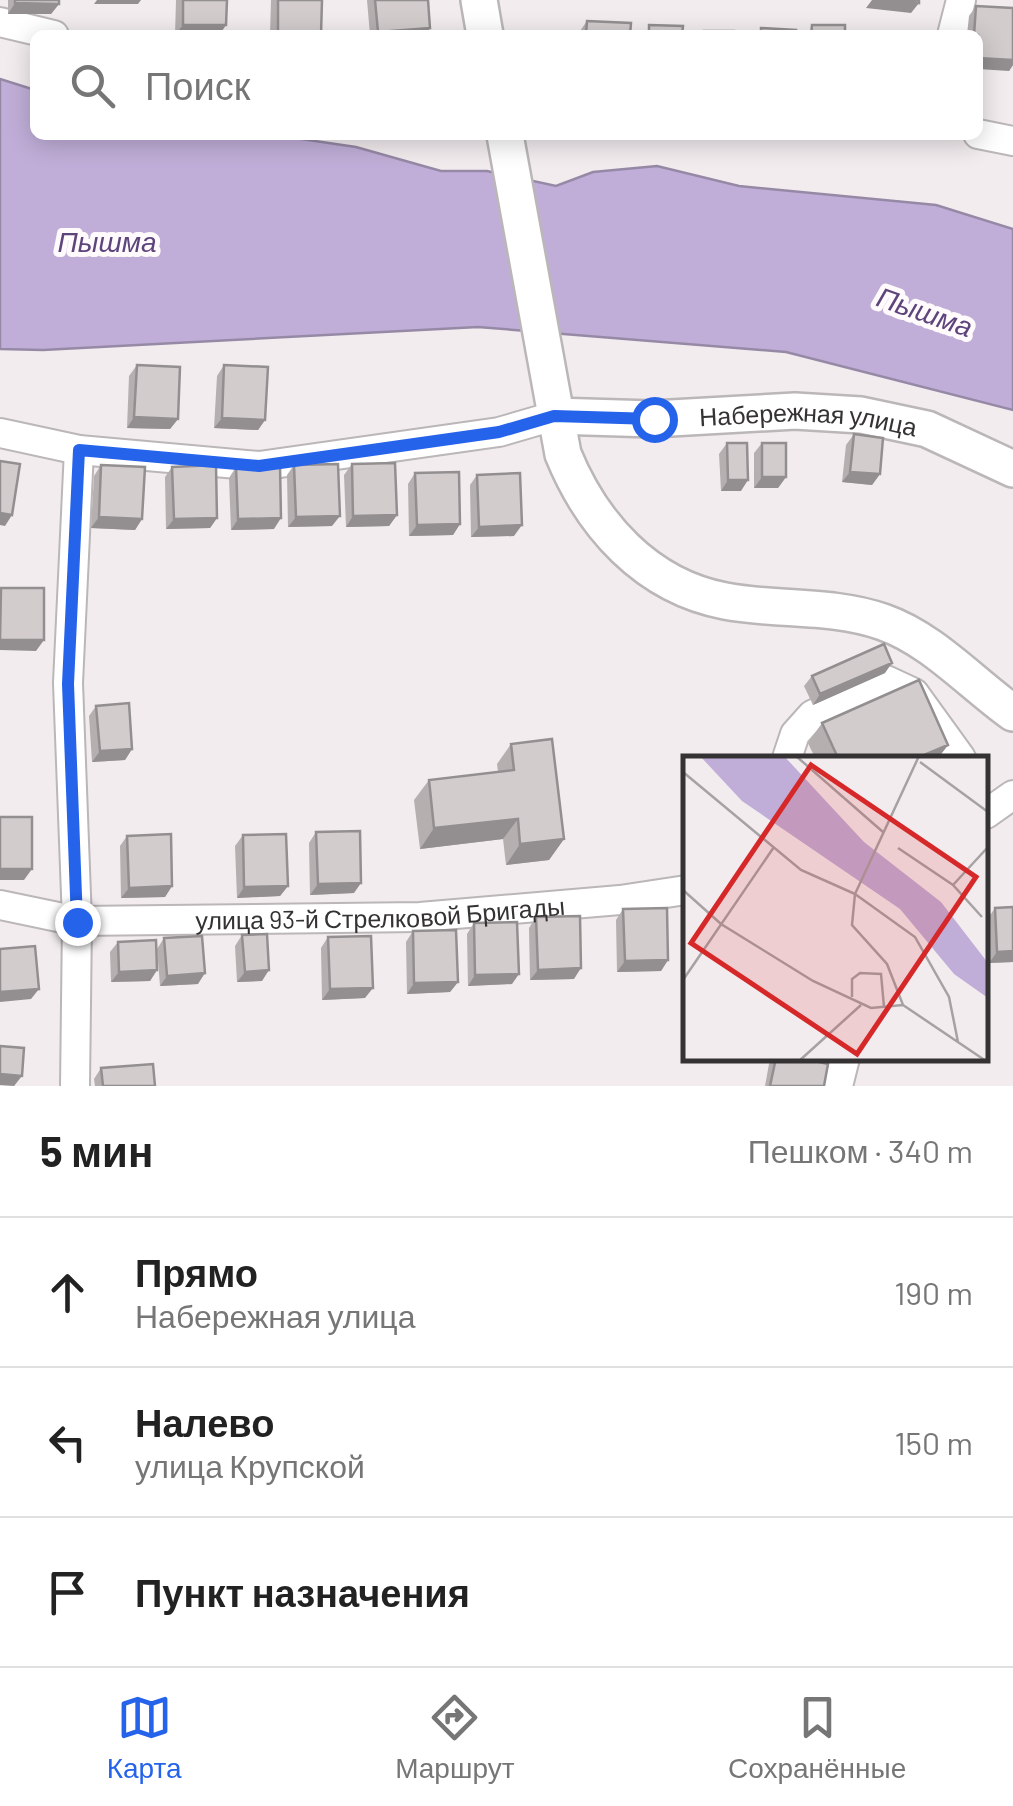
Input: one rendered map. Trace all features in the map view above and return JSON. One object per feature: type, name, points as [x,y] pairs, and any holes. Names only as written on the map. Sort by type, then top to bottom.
[{"type":"main road","points":[[479,0],[484,30]]},
{"type":"main road","points":[[507,147],[563,454],[576,485],[628,554],[664,578],[724,601],[842,611],[885,622],[921,640],[1013,713]]},
{"type":"main road","name":"Набережная улица","points":[[554,416],[654,419],[794,411],[861,415],[927,429],[1013,469]]},
{"type":"street","points":[[953,30],[961,0]]},
{"type":"street","points":[[0,22],[33,30]]},
{"type":"street","points":[[983,135],[1013,141]]},
{"type":"street","name":"Набережная улица","points":[[0,432],[79,450],[259,466],[499,432],[554,416]]},
{"type":"street","points":[[76,1086],[77,922],[68,684],[79,450]]},
{"type":"street","points":[[788,756],[795,734],[812,715],[886,680],[914,692],[960,756]]},
{"type":"street","name":"улица 93-й Стрелковой Бригады","points":[[0,905],[77,922],[420,917],[620,900],[683,890]]},
{"type":"street","points":[[838,1086],[844,1061]]},
{"type":"water","name":"Пышма","points":[[0,79],[30,88],[30,140],[308,140],[356,147],[441,171],[487,171],[556,186],[593,172],[657,166],[739,186],[936,205],[1013,229],[1013,410],[786,352],[478,327],[0,349]]},
{"type":"building","points":[[59,0],[59,4],[15,3]]},
{"type":"building","points":[[183,0],[227,0],[226,25],[183,25]]},
{"type":"building","points":[[278,0],[322,0],[321,30],[278,30]]},
{"type":"building","points":[[375,0],[428,0],[430,28],[378,30]]},
{"type":"building","points":[[976,6],[1013,8],[1013,60],[983,58],[983,30],[974,30]]},
{"type":"building","points":[[587,21],[631,23],[630,30],[586,30]]},
{"type":"building","points":[[649,25],[683,26],[683,30],[649,30]]},
{"type":"building","points":[[812,25],[845,25],[845,30],[812,30]]},
{"type":"building","points":[[137,365],[180,367],[178,419],[134,417]]},
{"type":"building","points":[[224,365],[268,367],[265,420],[222,418]]},
{"type":"building","points":[[854,434],[883,438],[880,474],[850,472]]},
{"type":"building","points":[[727,443],[747,443],[748,480],[728,480]]},
{"type":"building","points":[[762,443],[786,443],[786,477],[762,477]]},
{"type":"building","points":[[0,461],[20,464],[12,515],[0,513]]},
{"type":"building","points":[[395,463],[397,515],[353,516],[352,464]]},
{"type":"building","points":[[338,464],[340,516],[296,517],[294,465]]},
{"type":"building","points":[[101,465],[145,467],[142,519],[99,517]]},
{"type":"building","points":[[216,465],[217,518],[174,519],[172,467]]},
{"type":"building","points":[[280,466],[281,518],[238,519],[236,467]]},
{"type":"building","points":[[459,472],[460,524],[417,525],[415,473]]},
{"type":"building","points":[[520,473],[522,525],[479,527],[477,475]]},
{"type":"building","points":[[1,588],[44,588],[44,640],[0,640]]},
{"type":"building","points":[[884,644],[892,663],[820,694],[812,676]]},
{"type":"building","points":[[919,680],[948,745],[922,756],[837,756],[822,723]]},
{"type":"building","points":[[129,703],[132,749],[100,751],[96,706]]},
{"type":"building","points":[[552,739],[564,839],[520,844],[518,819],[434,828],[429,780],[514,770],[511,744]]},
{"type":"building","points":[[0,817],[32,817],[32,869],[0,869]]},
{"type":"building","points":[[360,831],[361,883],[318,884],[316,832]]},
{"type":"building","points":[[171,834],[172,886],[129,888],[127,836]]},
{"type":"building","points":[[286,834],[288,886],[244,887],[243,835]]},
{"type":"building","points":[[1013,907],[1013,951],[997,952],[995,908]]},
{"type":"building","points":[[667,908],[668,960],[625,961],[623,909]]},
{"type":"building","points":[[580,916],[581,968],[538,970],[536,917]]},
{"type":"building","points":[[517,922],[519,974],[475,975],[474,923]]},
{"type":"building","points":[[456,930],[458,982],[414,983],[413,931]]},
{"type":"building","points":[[267,934],[269,970],[245,972],[242,935]]},
{"type":"building","points":[[202,936],[205,973],[167,976],[164,938]]},
{"type":"building","points":[[371,936],[373,988],[330,989],[328,937]]},
{"type":"building","points":[[156,940],[157,970],[119,972],[118,942]]},
{"type":"building","points":[[35,946],[39,989],[0,992],[0,949]]},
{"type":"building","points":[[0,1046],[24,1048],[22,1076],[0,1074]]},
{"type":"building","points":[[775,1061],[828,1064],[824,1086],[770,1086]]},
{"type":"building","points":[[153,1064],[155,1086],[103,1086],[101,1068]]},
{"type":"route","points":[[77,922],[68,684],[79,450],[259,466],[499,432],[554,416],[654,419]]}]
